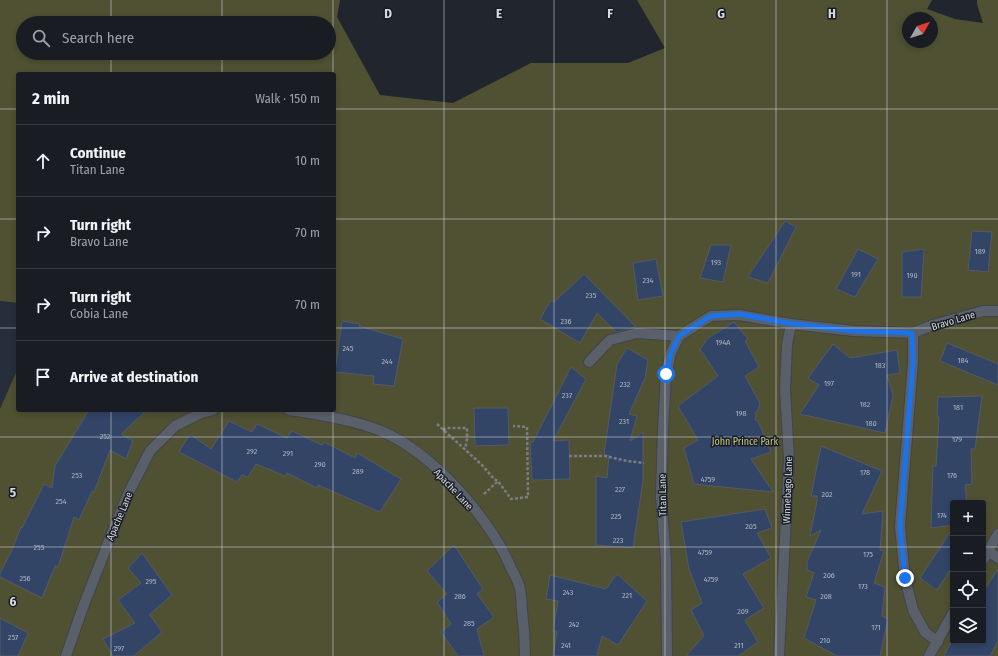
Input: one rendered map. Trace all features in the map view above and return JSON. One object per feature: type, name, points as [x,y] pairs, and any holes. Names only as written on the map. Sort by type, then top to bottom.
[{"type":"lane","name":"Bravo Lane","points":[[679,336],[711,316],[739,314],[791,324],[854,331],[912,333],[932,325],[983,311],[998,311]]},
{"type":"lane","name":"Winnebago Lane","points":[[779,656],[788,459],[785,389],[787,345],[791,324]]},
{"type":"lane","points":[[589,362],[610,340],[637,333],[679,336]]},
{"type":"lane","points":[[912,333],[913,362],[900,526],[905,578],[913,610],[925,632],[938,642]]},
{"type":"lane","name":"Titan Lane","points":[[668,656],[666,561],[661,496],[662,465],[666,374],[671,353],[679,336]]},
{"type":"lane","name":"Apache Lane","points":[[66,656],[83,607],[114,528],[129,492],[150,451],[175,426],[201,412]]},
{"type":"lane","name":"Apache Lane","points":[[302,412],[350,422],[381,431],[417,451],[451,483],[483,520],[506,556],[520,589],[525,656]]},
{"type":"lane","points":[[998,534],[986,556],[998,558]]},
{"type":"lane","points":[[930,656],[950,619]]},
{"type":"path","points":[[437,424],[494,479],[498,481],[511,499],[528,497],[527,427],[513,426]]},
{"type":"path","points":[[443,430],[447,428],[467,428],[465,450]]},
{"type":"path","points":[[569,456],[605,456],[627,461],[662,465]]},
{"type":"shaded area","points":[[0,301],[16,303],[16,374],[0,410]]},
{"type":"green space","name":"John Prince Park","points":[[0,0],[340,0],[337,17],[380,95],[453,103],[531,63],[628,63],[665,48],[637,0],[932,0],[927,9],[935,12],[902,12],[902,48],[938,48],[938,13],[955,19],[983,23],[977,0],[998,0],[998,656],[0,656],[0,409],[16,373],[16,412],[336,412],[336,72],[16,72],[16,303],[0,301]]},
{"type":"building","points":[[785,221],[796,227],[768,283],[748,277]]},
{"type":"building","points":[[972,231],[992,232],[988,272],[968,270]]},
{"type":"building","points":[[711,245],[731,245],[723,282],[700,278]]},
{"type":"building","points":[[858,249],[878,259],[855,297],[836,289]]},
{"type":"building","points":[[924,249],[921,297],[902,297],[902,252]]},
{"type":"building","points":[[656,259],[663,296],[638,300],[633,263]]},
{"type":"building","points":[[584,274],[636,327],[616,332],[597,313],[580,343],[540,319],[551,300],[554,302]]},
{"type":"building","points":[[342,321],[360,324],[359,326],[403,339],[394,386],[373,384],[374,376],[336,372]]},
{"type":"building","points":[[734,322],[748,339],[745,341],[759,367],[745,376],[760,403],[758,410],[755,413],[755,420],[758,421],[771,452],[751,459],[773,492],[694,484],[684,448],[698,440],[678,406],[718,376],[700,349],[708,338]]},
{"type":"building","points":[[947,343],[998,364],[998,385],[940,361]]},
{"type":"building","points":[[833,344],[850,358],[897,350],[900,373],[887,375],[893,396],[885,433],[800,414],[819,385],[808,378]]},
{"type":"building","points":[[627,348],[648,360],[645,378],[629,414],[637,416],[630,441],[643,432],[643,480],[633,548],[596,545],[596,476],[607,478],[609,456],[604,454],[617,364]]},
{"type":"building","points":[[571,367],[586,379],[553,441],[569,440],[570,479],[532,480],[530,442],[533,442]]},
{"type":"building","points":[[982,396],[975,449],[971,449],[972,484],[965,485],[967,500],[950,500],[950,525],[931,528],[933,466],[936,466],[939,417],[937,417],[938,397]]},
{"type":"building","points":[[474,408],[508,408],[509,445],[475,446]]},
{"type":"building","points":[[88,412],[145,412],[121,434],[133,441],[126,459],[110,450],[94,492],[92,491],[79,520],[74,517],[58,567],[55,566],[42,598],[0,577],[0,573],[12,550],[21,527],[22,528],[44,484],[52,488],[55,466]]},
{"type":"building","points":[[229,421],[252,432],[257,424],[287,438],[292,431],[322,445],[324,442],[355,458],[357,453],[401,479],[380,512],[318,485],[317,488],[287,473],[285,476],[256,464],[248,477],[242,475],[237,482],[179,452],[190,434],[211,449]]},
{"type":"building","points":[[821,446],[882,471],[862,514],[883,511],[880,550],[884,551],[874,583],[885,587],[882,616],[888,619],[880,656],[837,656],[804,638],[816,600],[806,597],[814,573],[807,570],[807,562],[821,530],[810,536],[817,501],[817,496],[811,496]]},
{"type":"building","points":[[765,509],[772,528],[757,533],[771,558],[743,574],[764,608],[745,620],[758,642],[738,656],[686,656],[704,636],[691,610],[702,603],[689,569],[681,522]]},
{"type":"building","points":[[950,533],[950,570],[937,590],[920,578]]},
{"type":"building","points":[[454,545],[483,589],[477,594],[494,617],[477,629],[484,656],[458,656],[441,632],[451,624],[437,602],[447,594],[427,571]]},
{"type":"building","points":[[142,553],[172,595],[149,615],[162,632],[134,656],[113,656],[103,639],[135,623],[118,600],[141,583],[128,568]]},
{"type":"building","points":[[998,569],[998,641],[990,656],[944,656],[950,644],[986,644],[986,587]]},
{"type":"building","points":[[617,574],[647,601],[618,645],[602,636],[597,656],[553,656],[557,631],[553,630],[558,601],[546,599],[550,575],[606,589]]},
{"type":"building","points":[[0,618],[28,633],[18,656],[0,656]]},
{"type":"route","points":[[666,374],[671,353],[679,336],[711,316],[739,314],[788,323],[854,331],[912,333],[913,362],[910,414],[900,526],[905,578]]}]
